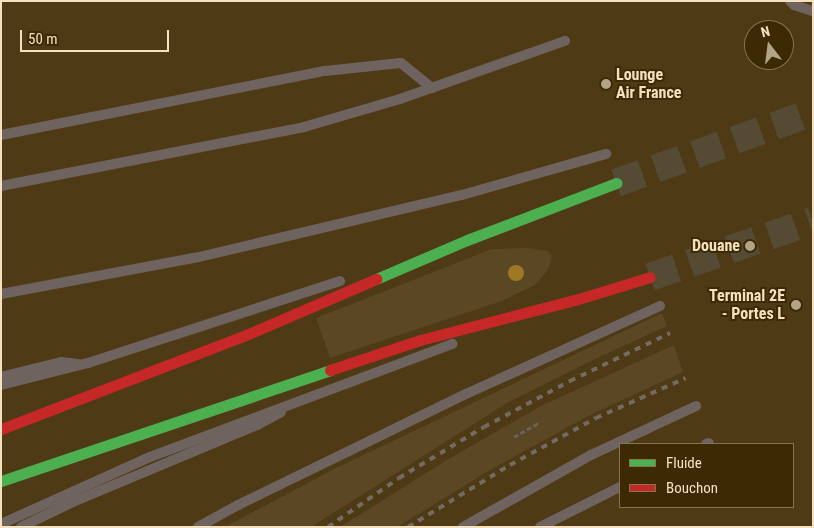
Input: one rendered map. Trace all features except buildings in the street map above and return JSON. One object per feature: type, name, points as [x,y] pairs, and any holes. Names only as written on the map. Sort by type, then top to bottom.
[{"type":"main road","points":[[1,429],[246,334],[466,240],[616,183]]},
{"type":"main road","points":[[1,481],[420,340],[575,300],[650,277]]},
{"type":"lane","points":[[790,1],[794,5],[813,12]]},
{"type":"lane","points":[[1,186],[304,127],[432,88],[566,41]]},
{"type":"lane","points":[[1,134],[325,71],[401,63],[432,88]]},
{"type":"lane","points":[[1,294],[199,257],[462,195],[606,154]]},
{"type":"lane","points":[[1,385],[84,364],[466,240]]},
{"type":"lane","points":[[1,524],[150,457],[310,396],[575,300]]},
{"type":"lane","points":[[198,527],[238,504],[466,394],[660,306]]},
{"type":"lane","points":[[1,377],[61,362],[84,364]]},
{"type":"lane","points":[[22,527],[90,495],[257,425],[310,396]]},
{"type":"lane","points":[[463,527],[591,455],[696,406]]},
{"type":"lane","points":[[540,527],[619,488]]},
{"type":"path","points":[[514,437],[540,422]]},
{"type":"shaded area","points":[[1,1],[813,1],[813,527],[1,527]]},
{"type":"shaded area","points":[[528,248],[548,251],[552,257],[548,270],[535,285],[502,301],[330,358],[316,318],[492,249]]},
{"type":"shaded area","points":[[662,313],[667,326],[507,403],[311,527],[225,527],[332,470]]},
{"type":"shaded area","points":[[674,345],[683,372],[590,415],[490,470],[397,527],[340,527],[447,460],[541,406]]},
{"type":"tunnel","points":[[616,183],[813,112]]},
{"type":"tunnel","points":[[650,277],[813,221]]},
{"type":"railway","points":[[328,527],[399,478],[484,427],[570,381],[670,333]]},
{"type":"railway","points":[[408,527],[510,465],[596,418],[686,378]]},
{"type":"traffic: fast","points":[[376,279],[467,240],[616,183]]},
{"type":"traffic: fast","points":[[1,481],[330,370]]},
{"type":"traffic: jam","points":[[330,370],[420,340],[575,300],[650,277]]},
{"type":"traffic: jam","points":[[1,429],[246,335],[376,279]]},
{"type":"place","name":"Lounge Air France","points":[[606,84]]},
{"type":"place","name":"Douane","points":[[750,246]]},
{"type":"place","name":"Terminal 2E - Portes L","points":[[796,305]]}]
